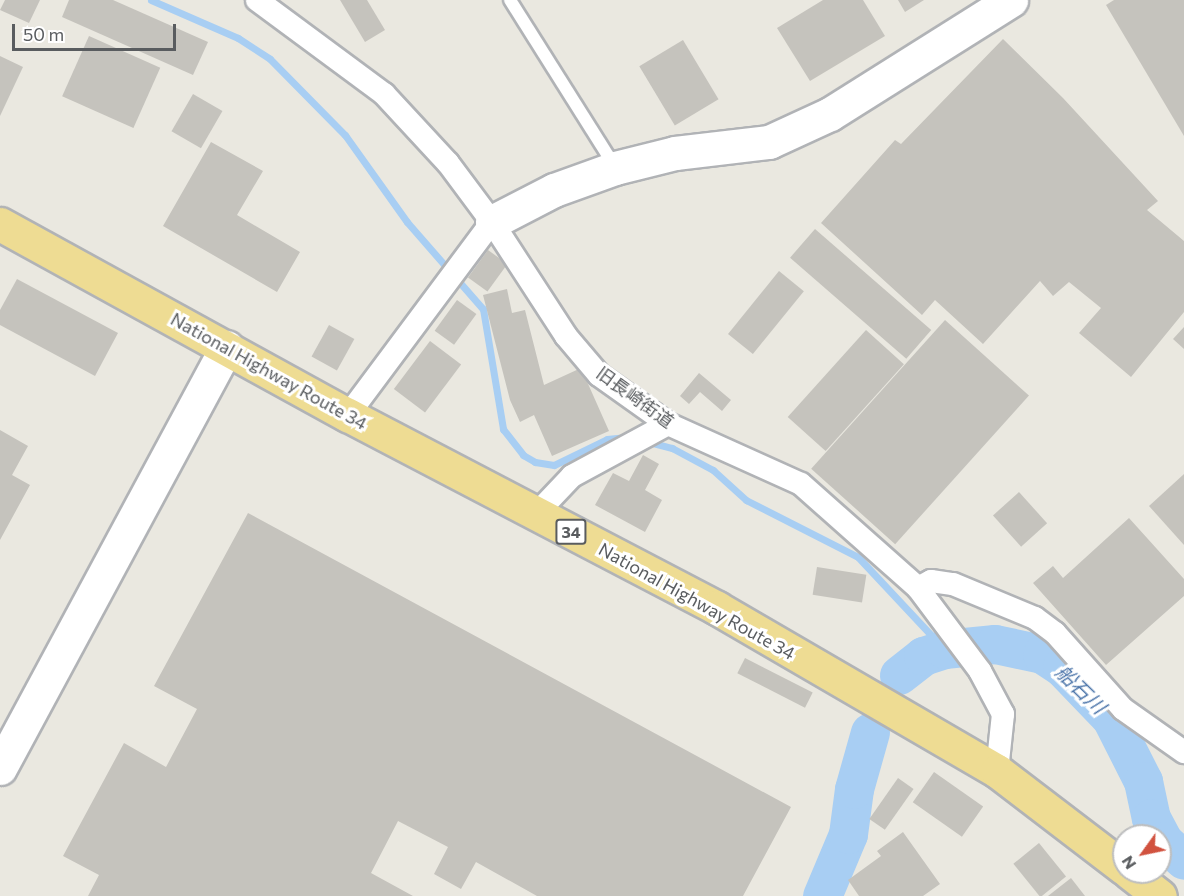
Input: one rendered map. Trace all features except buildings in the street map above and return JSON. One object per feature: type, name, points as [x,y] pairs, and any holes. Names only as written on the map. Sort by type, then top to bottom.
[{"type":"highway","name":"National Highway Route 34","points":[[0,224],[348,415],[717,609],[996,771],[1112,859]]},
{"type":"highway","points":[[1144,884],[1160,896]]},
{"type":"street","name":"旧長崎街道","points":[[256,0],[384,94],[448,163],[492,222],[566,336],[599,375],[668,424],[801,484],[918,588],[980,671],[1003,714],[996,771]]},
{"type":"street","points":[[348,415],[457,265],[492,222],[554,190],[615,168],[675,153],[770,142],[830,114],[1011,0]]},
{"type":"street","points":[[0,768],[227,347]]},
{"type":"street","points":[[536,514],[572,476],[668,424]]},
{"type":"street","points":[[918,588],[931,581],[953,584],[1035,618],[1055,633],[1123,709],[1184,752]]},
{"type":"lane","points":[[510,0],[615,168]]},
{"type":"waterway","points":[[151,0],[238,38],[270,59],[345,135],[407,222],[483,309],[503,429],[523,455],[535,462],[554,465],[607,439],[627,437]]},
{"type":"waterway","points":[[649,442],[672,448],[713,470],[746,500],[858,557],[944,649]]},
{"type":"waterway","name":"船石川","points":[[899,675],[923,656],[944,649],[995,644],[1042,654],[1062,667],[1111,718],[1143,781],[1151,818],[1163,841],[1184,860]]},
{"type":"waterway","name":"船石川","points":[[822,896],[848,834],[854,789],[870,732]]}]
